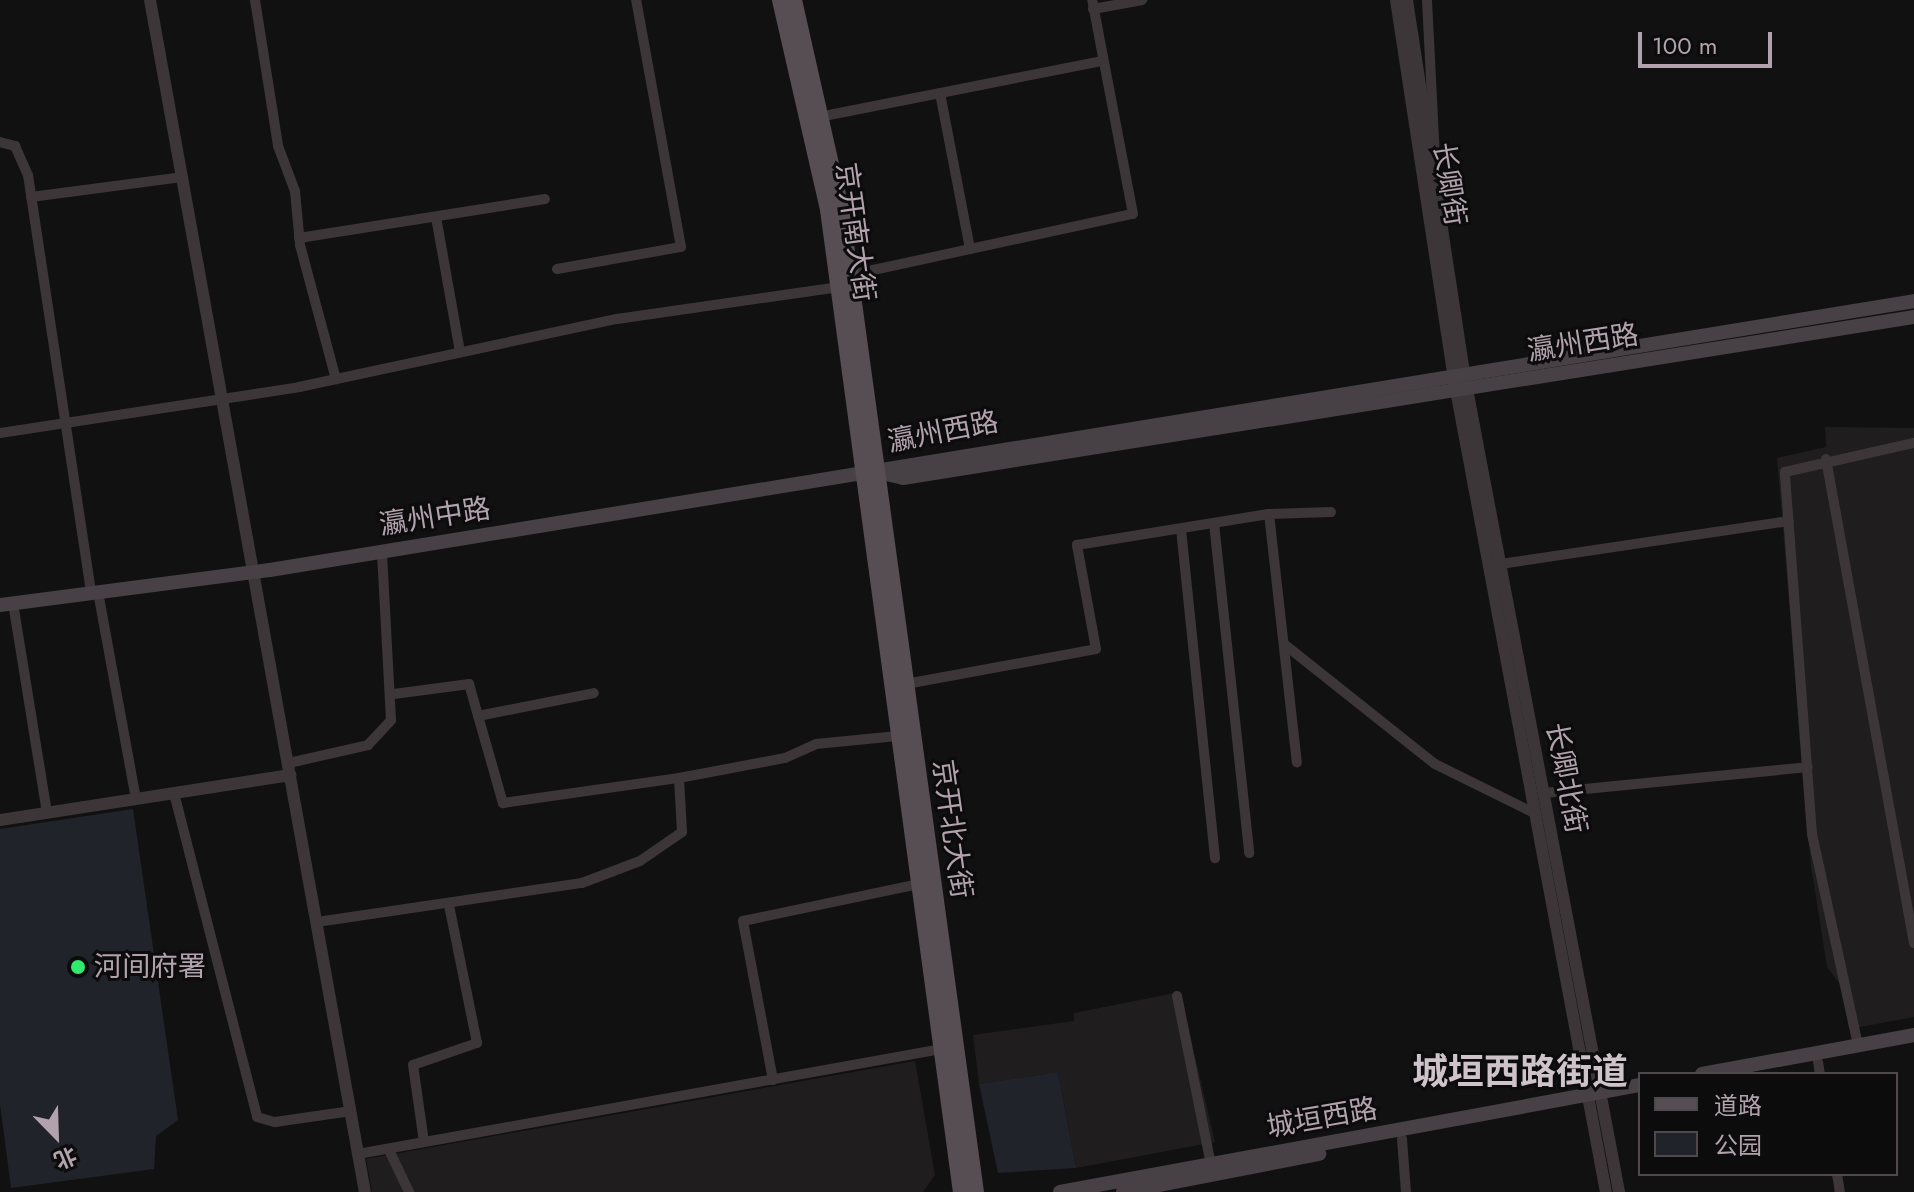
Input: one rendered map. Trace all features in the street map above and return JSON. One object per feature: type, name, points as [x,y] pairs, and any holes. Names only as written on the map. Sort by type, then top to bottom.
[{"type":"main road","name":"京开南大街","points":[[780,0],[813,126],[844,281]]},
{"type":"main road","name":"京开南大街","points":[[794,0],[824,116],[870,473]]},
{"type":"main road","name":"瀛州西路","points":[[1460,381],[1914,301]]},
{"type":"main road","name":"瀛州西路","points":[[870,473],[1460,381],[1914,317]]},
{"type":"main road","name":"瀛州中路","points":[[6,604],[256,572],[870,473]]},
{"type":"main road","name":"京开北大街","points":[[870,473],[906,684],[976,1192]]},
{"type":"main road","name":"京开北大街","points":[[870,473],[898,736],[961,1192]]},
{"type":"main road","points":[[1713,1072],[1914,1035]]},
{"type":"main road","points":[[1776,1072],[1819,1068],[1914,1044]]},
{"type":"main road","name":"城垣西路","points":[[1123,1192],[1402,1139],[1595,1098],[1638,1086]]},
{"type":"main road","name":"城垣西路","points":[[1060,1192],[1595,1098],[1638,1095]]},
{"type":"street","points":[[150,0],[256,572],[365,1192]]},
{"type":"street","points":[[255,0],[299,238],[336,379]]},
{"type":"street","points":[[557,269],[681,247],[636,0]]},
{"type":"street","points":[[0,433],[336,379],[664,311],[844,281],[970,249],[1133,214],[1092,4],[1142,0]]},
{"type":"street","name":"长卿街","points":[[1396,0],[1460,381]]},
{"type":"street","name":"长卿街","points":[[1407,0],[1460,381]]},
{"type":"street","points":[[1427,0],[1440,143],[1435,185]]},
{"type":"street","points":[[824,116],[1103,61]]},
{"type":"street","points":[[940,93],[970,249]]},
{"type":"street","points":[[0,142],[23,157],[94,593],[136,799]]},
{"type":"street","points":[[31,197],[182,177]]},
{"type":"street","points":[[299,238],[545,199]]},
{"type":"street","points":[[436,217],[460,352]]},
{"type":"street","name":"长卿北街","points":[[1460,381],[1501,564],[1544,793],[1595,1098],[1606,1192]]},
{"type":"street","name":"长卿北街","points":[[1460,381],[1536,814],[1595,1098],[1619,1192]]},
{"type":"street","points":[[1858,1045],[1835,961],[1808,767],[1785,472],[1826,459],[1914,443]]},
{"type":"street","points":[[1826,459],[1914,943]]},
{"type":"street","points":[[906,684],[1096,649],[1077,545],[1269,514],[1331,512]]},
{"type":"street","points":[[1269,514],[1297,762]]},
{"type":"street","points":[[1501,564],[1789,521]]},
{"type":"street","points":[[1214,523],[1249,853]]},
{"type":"street","points":[[1181,529],[1215,858]]},
{"type":"street","points":[[0,820],[174,793],[290,769],[368,745],[391,720],[394,694],[382,552]]},
{"type":"street","points":[[6,604],[47,813]]},
{"type":"street","points":[[1284,644],[1435,764],[1536,814]]},
{"type":"street","points":[[394,694],[466,682],[503,803],[679,778],[785,758],[816,744],[898,736]]},
{"type":"street","points":[[478,716],[594,693]]},
{"type":"street","points":[[1544,793],[1808,767]]},
{"type":"street","points":[[317,922],[569,886],[650,856],[682,832],[679,778]]},
{"type":"street","points":[[174,793],[257,1117],[275,1122],[351,1111]]},
{"type":"street","points":[[773,1080],[743,921],[918,884]]},
{"type":"street","points":[[424,1142],[413,1065],[477,1043],[449,905]]},
{"type":"street","points":[[1177,996],[1211,1164]]},
{"type":"street","points":[[358,1154],[941,1049]]},
{"type":"street","points":[[1402,1139],[1406,1192]]},
{"type":"street","points":[[389,1150],[409,1192]]},
{"type":"shaded area","points":[[1825,427],[1914,428],[1914,1017],[1849,1029],[1842,987],[1827,967],[1811,866],[1777,458],[1826,447]]},
{"type":"shaded area","points":[[1180,992],[1215,1142],[1076,1168],[1058,1072],[979,1084],[973,1035],[1074,1021],[1074,1013]]},
{"type":"shaded area","points":[[915,1061],[935,1175],[923,1192],[372,1192],[366,1159]]},
{"type":"green space","name":"河间府署","points":[[133,809],[178,1120],[156,1136],[154,1169],[11,1188],[0,1104],[0,829]]},
{"type":"green space","points":[[1058,1072],[1076,1168],[998,1173],[979,1084]]},
{"type":"place","name":"河间府署","points":[[78,967]]},
{"type":"district","name":"城垣西路街道","points":[[1520,1072]]}]
